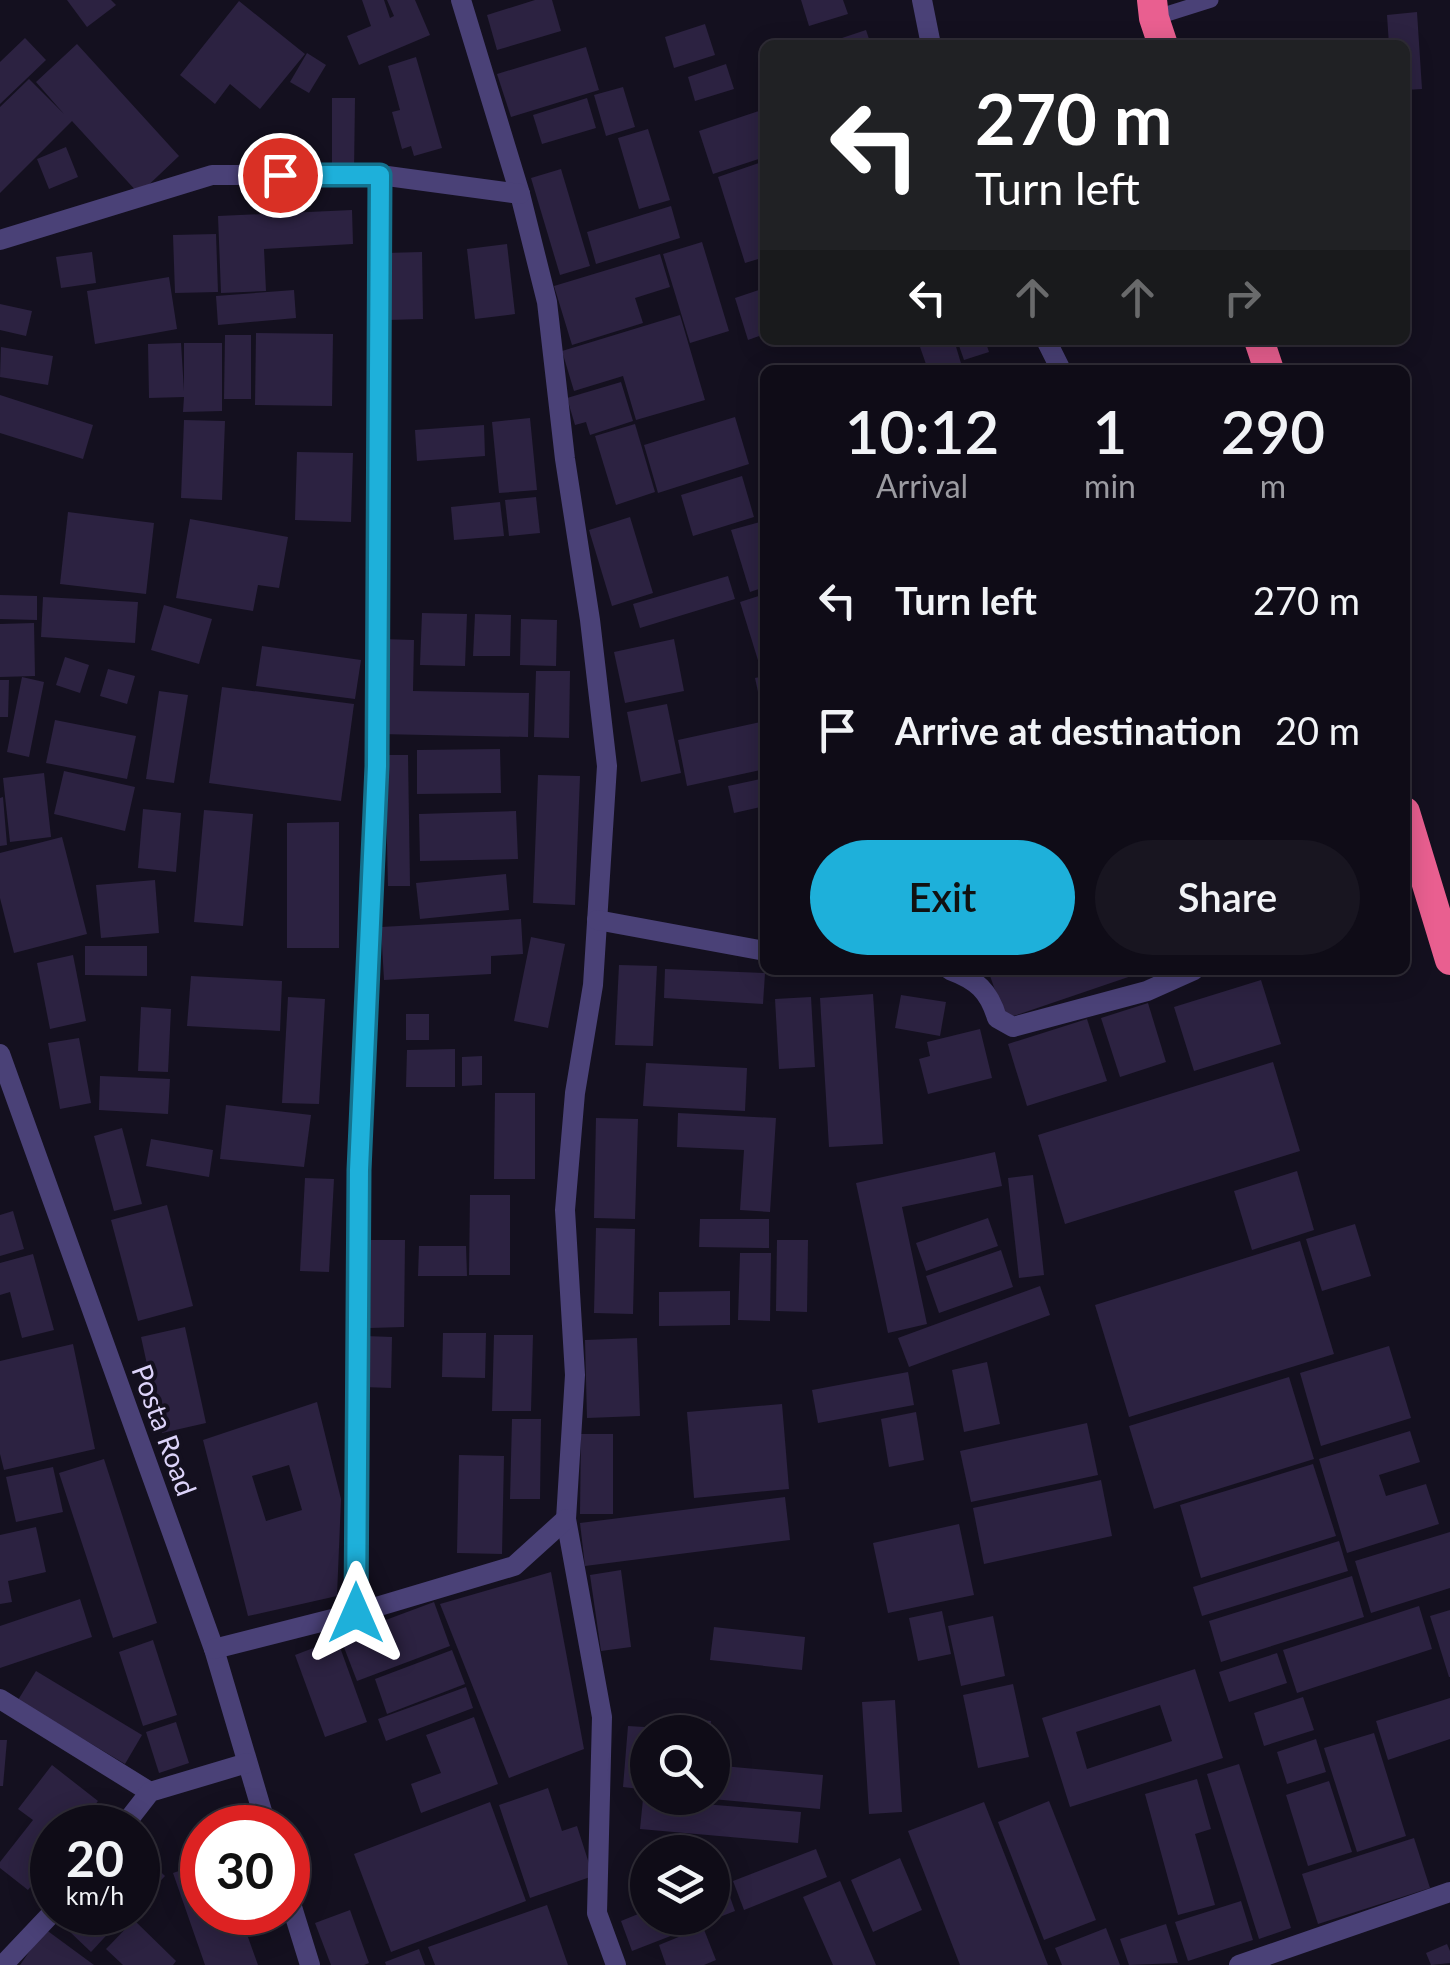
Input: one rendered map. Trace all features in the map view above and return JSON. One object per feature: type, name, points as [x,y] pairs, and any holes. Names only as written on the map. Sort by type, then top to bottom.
[{"type":"highway","points":[[1410,828],[1450,960]]},
{"type":"street","points":[[462,0],[520,194],[547,302],[564,459],[590,620],[607,766],[594,984],[575,1093],[566,1210],[575,1375],[566,1519],[602,1716],[597,1912],[616,1965]]},
{"type":"street","points":[[922,0],[930,40]]},
{"type":"street","points":[[0,240],[212,174],[380,175],[520,194]]},
{"type":"street","points":[[356,1613],[359,1170],[377,766],[380,175]]},
{"type":"street","points":[[598,920],[760,950]]},
{"type":"street","points":[[964,975],[991,998],[997,1018],[1013,1027],[1146,992],[1183,975]]},
{"type":"street","name":"Posta Road","points":[[1,1061],[214,1649],[260,1805]]},
{"type":"street","points":[[214,1649],[356,1613],[514,1566],[566,1519]]},
{"type":"street","points":[[0,1698],[150,1792]]},
{"type":"street","points":[[140,1805],[150,1792],[247,1763]]},
{"type":"street","points":[[1238,1965],[1450,1892]]},
{"type":"street","points":[[4,1965],[32,1935]]},
{"type":"street","points":[[301,1935],[310,1965]]},
{"type":"lane","points":[[1156,21],[1211,0]]},
{"type":"building","points":[[67,0],[111,0],[116,5],[87,27]]},
{"type":"building","points":[[362,0],[384,0],[390,18],[394,16],[387,0],[415,0],[430,35],[359,65],[347,36],[371,26]]},
{"type":"building","points":[[535,0],[552,0],[561,31],[497,50],[487,15]]},
{"type":"building","points":[[801,0],[843,0],[848,14],[809,26]]},
{"type":"building","points":[[239,1],[305,54],[260,109],[230,84],[215,104],[180,75]]},
{"type":"building","points":[[1417,12],[1422,89],[1410,90],[1410,40],[1389,40],[1387,15]]},
{"type":"building","points":[[705,24],[715,55],[674,68],[665,37]]},
{"type":"building","points":[[866,30],[869,40],[836,40]]},
{"type":"building","points":[[25,38],[46,60],[0,104],[0,62]]},
{"type":"building","points":[[77,44],[179,156],[139,194],[72,121],[0,193],[0,107],[29,79],[64,114],[36,82]]},
{"type":"building","points":[[586,47],[599,90],[511,117],[497,74]]},
{"type":"building","points":[[307,53],[326,65],[309,93],[290,82]]},
{"type":"building","points":[[416,57],[442,148],[414,156],[411,146],[402,149],[392,112],[400,110],[388,66]]},
{"type":"building","points":[[726,64],[734,89],[695,101],[688,77]]},
{"type":"building","points":[[623,87],[635,127],[606,136],[594,95]]},
{"type":"building","points":[[332,98],[355,98],[354,171],[332,171]]},
{"type":"building","points":[[587,98],[596,128],[542,144],[533,115]]},
{"type":"building","points":[[760,111],[760,159],[713,174],[699,131]]},
{"type":"building","points":[[648,129],[670,200],[639,209],[618,138]]},
{"type":"building","points":[[277,143],[297,145],[294,167],[274,165]]},
{"type":"building","points":[[66,147],[78,177],[49,189],[37,159]]},
{"type":"building","points":[[760,163],[760,258],[745,263],[718,177]]},
{"type":"building","points":[[561,169],[590,266],[560,275],[531,178]]},
{"type":"building","points":[[671,206],[680,238],[596,264],[587,232]]},
{"type":"building","points":[[352,210],[353,244],[264,249],[266,291],[221,293],[218,216]]},
{"type":"building","points":[[216,234],[218,292],[175,293],[173,235]]},
{"type":"building","points":[[702,242],[729,331],[690,343],[663,254]]},
{"type":"building","points":[[507,244],[515,314],[475,319],[467,249]]},
{"type":"building","points":[[92,252],[96,283],[61,288],[56,257]]},
{"type":"building","points":[[422,252],[423,319],[387,320],[385,253]]},
{"type":"building","points":[[660,254],[670,287],[635,298],[643,323],[572,345],[554,286]]},
{"type":"building","points":[[169,277],[177,329],[95,344],[87,291]]},
{"type":"building","points":[[294,290],[296,318],[218,325],[216,296]]},
{"type":"building","points":[[760,290],[760,336],[748,340],[735,298]]},
{"type":"building","points":[[0,304],[32,311],[26,336],[0,330]]},
{"type":"building","points":[[680,315],[705,400],[636,420],[623,376],[574,391],[562,351]]},
{"type":"building","points":[[256,333],[333,334],[332,406],[255,405]]},
{"type":"building","points":[[225,335],[251,335],[251,399],[224,399]]},
{"type":"building","points":[[181,343],[184,391],[184,343],[222,343],[222,411],[183,412],[184,397],[149,398],[148,344]]},
{"type":"building","points":[[919,345],[956,345],[962,365],[926,365]]},
{"type":"building","points":[[959,345],[987,345],[989,352],[964,360]]},
{"type":"building","points":[[1,347],[53,356],[48,385],[0,377]]},
{"type":"building","points":[[621,382],[633,421],[590,435],[586,422],[575,425],[567,398]]},
{"type":"building","points":[[0,395],[93,425],[83,459],[0,433]]},
{"type":"building","points":[[735,417],[749,464],[658,493],[644,445]]},
{"type":"building","points":[[530,418],[537,490],[499,493],[492,422]]},
{"type":"building","points":[[184,420],[225,421],[222,500],[181,498]]},
{"type":"building","points":[[635,424],[655,492],[616,505],[595,436]]},
{"type":"building","points":[[484,425],[485,456],[417,461],[415,430]]},
{"type":"building","points":[[297,452],[353,453],[351,522],[295,520]]},
{"type":"building","points":[[742,476],[754,517],[693,536],[681,495]]},
{"type":"building","points":[[536,497],[540,533],[509,536],[505,500]]},
{"type":"building","points":[[500,502],[504,536],[454,540],[451,507]]},
{"type":"building","points":[[68,512],[154,523],[146,594],[60,584]]},
{"type":"building","points":[[630,517],[653,593],[612,606],[589,530]]},
{"type":"building","points":[[190,519],[288,537],[279,588],[258,585],[253,611],[176,598]]},
{"type":"building","points":[[760,522],[760,589],[750,592],[731,530]]},
{"type":"building","points":[[728,576],[735,599],[640,628],[633,604]]},
{"type":"building","points":[[0,595],[37,596],[37,620],[0,619]]},
{"type":"building","points":[[760,596],[760,667],[740,602]]},
{"type":"building","points":[[43,597],[138,602],[135,643],[41,637]]},
{"type":"building","points":[[164,605],[212,619],[199,664],[151,650]]},
{"type":"building","points":[[422,613],[467,614],[465,666],[420,665]]},
{"type":"building","points":[[475,614],[511,615],[510,656],[473,656]]},
{"type":"building","points":[[521,619],[557,620],[556,666],[520,665]]},
{"type":"building","points":[[34,623],[35,676],[0,677],[0,624]]},
{"type":"building","points":[[382,639],[414,640],[413,691],[529,693],[528,737],[379,734]]},
{"type":"building","points":[[674,639],[684,691],[625,703],[614,652]]},
{"type":"building","points":[[262,646],[361,660],[355,699],[256,686]]},
{"type":"building","points":[[65,657],[89,665],[80,693],[56,685]]},
{"type":"building","points":[[108,669],[135,676],[127,704],[100,696]]},
{"type":"building","points":[[536,671],[570,671],[569,738],[534,737]]},
{"type":"building","points":[[22,677],[44,682],[29,757],[7,752]]},
{"type":"building","points":[[0,680],[9,680],[8,717],[0,717]]},
{"type":"building","points":[[222,687],[354,704],[341,801],[209,783]]},
{"type":"building","points":[[159,691],[188,695],[174,783],[146,779]]},
{"type":"building","points":[[667,704],[681,773],[641,782],[627,712]]},
{"type":"building","points":[[55,720],[136,736],[127,779],[46,763]]},
{"type":"building","points":[[760,722],[760,770],[687,786],[678,740]]},
{"type":"building","points":[[500,749],[501,793],[417,794],[417,750]]},
{"type":"building","points":[[385,755],[408,755],[410,886],[388,886]]},
{"type":"building","points":[[64,771],[135,787],[125,831],[54,814]]},
{"type":"building","points":[[44,773],[51,837],[10,842],[3,778]]},
{"type":"building","points":[[538,775],[580,776],[575,905],[533,903]]},
{"type":"building","points":[[760,779],[760,807],[734,813],[728,786]]},
{"type":"building","points":[[3,797],[7,845],[0,846],[0,798]]},
{"type":"building","points":[[143,809],[181,813],[176,872],[138,868]]},
{"type":"building","points":[[204,810],[253,814],[243,926],[194,922]]},
{"type":"building","points":[[516,811],[518,859],[420,861],[419,814]]},
{"type":"building","points":[[339,822],[339,948],[287,948],[287,823]]},
{"type":"building","points":[[62,837],[87,934],[14,953],[0,898],[0,853]]},
{"type":"building","points":[[506,874],[509,910],[420,919],[416,883]]},
{"type":"building","points":[[155,880],[159,933],[101,938],[96,885]]},
{"type":"building","points":[[521,919],[523,954],[491,956],[491,974],[384,980],[381,927]]},
{"type":"building","points":[[531,937],[565,944],[548,1028],[514,1021]]},
{"type":"building","points":[[85,946],[147,946],[147,976],[85,975]]},
{"type":"building","points":[[73,955],[86,1021],[50,1029],[37,963]]},
{"type":"building","points":[[619,965],[657,966],[653,1046],[615,1045]]},
{"type":"building","points":[[665,969],[765,975],[763,1004],[664,998]]},
{"type":"building","points":[[990,975],[1134,975],[1005,1019]]},
{"type":"building","points":[[191,976],[282,981],[280,1031],[187,1026]]},
{"type":"building","points":[[1261,980],[1281,1044],[1194,1071],[1174,1007]]},
{"type":"building","points":[[873,994],[883,1144],[829,1147],[820,998]]},
{"type":"building","points":[[901,995],[946,1002],[940,1036],[895,1028]]},
{"type":"building","points":[[288,997],[325,999],[319,1104],[282,1103]]},
{"type":"building","points":[[811,997],[815,1067],[779,1069],[775,999]]},
{"type":"building","points":[[1148,1003],[1166,1062],[1120,1077],[1101,1018]]},
{"type":"building","points":[[141,1007],[171,1009],[168,1072],[138,1071]]},
{"type":"building","points":[[406,1014],[429,1014],[429,1040],[406,1040]]},
{"type":"building","points":[[1087,1019],[1107,1081],[1027,1106],[1008,1044]]},
{"type":"building","points":[[980,1029],[992,1078],[928,1094],[919,1059],[930,1056],[927,1042]]},
{"type":"building","points":[[79,1038],[91,1103],[60,1109],[48,1043]]},
{"type":"building","points":[[455,1049],[455,1087],[406,1087],[407,1050]]},
{"type":"building","points":[[482,1056],[482,1085],[462,1086],[462,1057]]},
{"type":"building","points":[[1273,1062],[1300,1151],[1065,1224],[1038,1135]]},
{"type":"building","points":[[646,1063],[747,1068],[745,1111],[643,1106]]},
{"type":"building","points":[[100,1076],[170,1079],[168,1114],[99,1110]]},
{"type":"building","points":[[495,1093],[535,1093],[535,1179],[494,1179]]},
{"type":"building","points":[[226,1105],[311,1115],[304,1167],[220,1159]]},
{"type":"building","points":[[678,1113],[776,1118],[770,1212],[740,1210],[744,1150],[677,1147]]},
{"type":"building","points":[[596,1118],[638,1119],[635,1219],[594,1218]]},
{"type":"building","points":[[122,1128],[142,1204],[114,1211],[94,1136]]},
{"type":"building","points":[[151,1139],[213,1150],[209,1177],[146,1166]]},
{"type":"building","points":[[995,1152],[1002,1186],[902,1207],[927,1324],[888,1333],[856,1183]]},
{"type":"building","points":[[1297,1171],[1314,1230],[1252,1250],[1234,1191]]},
{"type":"building","points":[[1033,1175],[1044,1275],[1019,1278],[1008,1178]]},
{"type":"building","points":[[305,1178],[334,1179],[329,1272],[300,1271]]},
{"type":"building","points":[[470,1195],[510,1195],[510,1275],[469,1275]]},
{"type":"building","points":[[167,1205],[193,1306],[138,1321],[111,1220]]},
{"type":"building","points":[[13,1211],[24,1249],[0,1256],[0,1215]]},
{"type":"building","points":[[988,1218],[998,1246],[926,1271],[916,1243]]},
{"type":"building","points":[[700,1219],[769,1219],[769,1248],[699,1247]]},
{"type":"building","points":[[1355,1224],[1371,1276],[1322,1291],[1306,1239]]},
{"type":"building","points":[[596,1228],[635,1229],[633,1314],[594,1313]]},
{"type":"building","points":[[371,1240],[405,1240],[404,1327],[370,1328]]},
{"type":"building","points":[[777,1240],[808,1240],[807,1312],[776,1311]]},
{"type":"building","points":[[1300,1241],[1334,1354],[1129,1417],[1095,1305]]},
{"type":"building","points":[[419,1246],[466,1246],[467,1276],[418,1276]]},
{"type":"building","points":[[1001,1250],[1013,1287],[939,1313],[926,1276]]},
{"type":"building","points":[[740,1253],[771,1253],[770,1321],[738,1320]]},
{"type":"building","points":[[33,1254],[54,1330],[22,1338],[10,1292],[0,1295],[0,1263]]},
{"type":"building","points":[[1040,1286],[1050,1315],[909,1367],[898,1338]]},
{"type":"building","points":[[730,1291],[730,1325],[659,1326],[659,1292]]},
{"type":"building","points":[[185,1327],[206,1423],[162,1433],[141,1337]]},
{"type":"building","points":[[443,1333],[486,1333],[485,1378],[442,1377]]},
{"type":"building","points":[[494,1335],[533,1335],[531,1411],[492,1411]]},
{"type":"building","points":[[365,1336],[392,1337],[391,1388],[364,1387]]},
{"type":"building","points":[[637,1338],[640,1416],[587,1418],[585,1340]]},
{"type":"building","points":[[73,1344],[95,1449],[4,1470],[0,1454],[0,1361]]},
{"type":"building","points":[[1389,1346],[1411,1418],[1321,1446],[1300,1373]]},
{"type":"building","points":[[987,1362],[1000,1424],[964,1432],[952,1370]]},
{"type":"building","points":[[908,1372],[914,1405],[818,1423],[812,1390]]},
{"type":"building","points":[[1289,1377],[1314,1459],[1154,1509],[1129,1426]]},
{"type":"building","points":[[317,1402],[341,1499],[337,1596],[248,1616],[203,1440]],"holes":[[[289,1465],[302,1510],[266,1521],[252,1476]]]},
{"type":"building","points":[[782,1404],[789,1489],[694,1498],[687,1412]]},
{"type":"building","points":[[916,1412],[924,1460],[889,1467],[881,1419]]},
{"type":"building","points":[[512,1419],[541,1419],[540,1499],[510,1499]]},
{"type":"building","points":[[1087,1423],[1098,1475],[971,1502],[960,1451]]},
{"type":"building","points":[[1410,1431],[1420,1462],[1379,1475],[1386,1496],[1426,1484],[1439,1524],[1347,1553],[1319,1459]]},
{"type":"building","points":[[581,1434],[613,1434],[613,1514],[580,1514]]},
{"type":"building","points":[[459,1455],[504,1456],[502,1554],[457,1553]]},
{"type":"building","points":[[104,1459],[157,1623],[113,1638],[59,1473]]},
{"type":"building","points":[[1313,1464],[1336,1536],[1201,1578],[1180,1505]]},
{"type":"building","points":[[53,1467],[63,1512],[16,1522],[6,1477]]},
{"type":"building","points":[[1101,1480],[1112,1536],[984,1564],[973,1508]]},
{"type":"building","points":[[785,1497],[790,1540],[585,1566],[580,1523]]},
{"type":"building","points":[[959,1524],[974,1595],[888,1613],[873,1543]]},
{"type":"building","points":[[36,1527],[46,1572],[8,1581],[12,1602],[0,1604],[0,1535]]},
{"type":"building","points":[[1450,1532],[1450,1588],[1371,1613],[1355,1561]]},
{"type":"building","points":[[1339,1541],[1348,1571],[1202,1616],[1193,1587]]},
{"type":"building","points":[[621,1570],[631,1647],[601,1651],[590,1575]]},
{"type":"building","points":[[551,1572],[584,1749],[509,1778],[440,1604]]},
{"type":"building","points":[[1352,1576],[1364,1617],[1221,1662],[1209,1621]]},
{"type":"building","points":[[80,1599],[92,1637],[0,1668],[0,1626]]},
{"type":"building","points":[[434,1602],[450,1646],[357,1681],[340,1637]]},
{"type":"building","points":[[1419,1606],[1432,1649],[1297,1693],[1283,1650]]},
{"type":"building","points":[[1450,1610],[1450,1677],[1449,1677],[1430,1616]]},
{"type":"building","points":[[942,1611],[951,1654],[918,1661],[909,1618]]},
{"type":"building","points":[[993,1616],[1005,1676],[961,1686],[948,1626]]},
{"type":"building","points":[[714,1627],[805,1637],[802,1670],[710,1660]]},
{"type":"building","points":[[337,1639],[367,1722],[325,1737],[295,1655]]},
{"type":"building","points":[[153,1640],[177,1715],[143,1726],[119,1652]]},
{"type":"building","points":[[452,1650],[465,1684],[387,1714],[375,1679]]},
{"type":"building","points":[[1277,1653],[1287,1683],[1229,1702],[1219,1672]]},
{"type":"building","points":[[1195,1669],[1223,1758],[1070,1807],[1042,1718]],"holes":[[[1160,1705],[1172,1741],[1087,1769],[1076,1732]]]},
{"type":"building","points":[[36,1671],[142,1735],[125,1764],[18,1700]]},
{"type":"building","points":[[1013,1684],[1029,1757],[978,1768],[963,1695]]},
{"type":"building","points":[[466,1687],[473,1708],[386,1741],[378,1719]]},
{"type":"building","points":[[1303,1697],[1314,1730],[1264,1746],[1254,1713]]},
{"type":"building","points":[[1450,1698],[1450,1739],[1388,1760],[1376,1721]]},
{"type":"building","points":[[895,1700],[902,1812],[869,1814],[862,1702]]},
{"type":"building","points":[[474,1717],[498,1784],[421,1813],[411,1784],[441,1773],[426,1735]]},
{"type":"building","points":[[176,1722],[189,1763],[159,1773],[146,1732]]},
{"type":"building","points":[[628,1726],[630,1726],[630,1788],[623,1787]]},
{"type":"building","points":[[1374,1733],[1406,1836],[1357,1852],[1324,1748]]},
{"type":"building","points":[[1316,1739],[1326,1772],[1287,1784],[1277,1752]]},
{"type":"building","points":[[0,1740],[7,1740],[3,1786],[0,1786]]},
{"type":"building","points":[[1239,1764],[1291,1928],[1259,1939],[1207,1774]]},
{"type":"building","points":[[52,1765],[98,1801],[95,1805],[30,1805],[30,1818],[18,1809]]},
{"type":"building","points":[[730,1767],[823,1775],[820,1809],[730,1801]]},
{"type":"building","points":[[1197,1779],[1211,1829],[1195,1834],[1215,1905],[1178,1915],[1145,1794]]},
{"type":"building","points":[[1329,1781],[1352,1852],[1308,1866],[1286,1795]]},
{"type":"building","points":[[548,1788],[562,1831],[577,1826],[593,1876],[530,1898],[499,1805]]},
{"type":"building","points":[[1049,1801],[1096,1920],[1044,1940],[998,1822]]},
{"type":"building","points":[[490,1802],[526,1901],[391,1952],[354,1854]]},
{"type":"building","points":[[984,1802],[1048,1965],[960,1965],[908,1831]]},
{"type":"building","points":[[730,1806],[801,1812],[798,1843],[640,1829],[641,1815],[730,1815]]},
{"type":"building","points":[[30,1824],[28,1890],[0,1868],[0,1862]]},
{"type":"building","points":[[1414,1838],[1430,1888],[1318,1924],[1302,1874]]},
{"type":"building","points":[[816,1849],[827,1877],[744,1910],[733,1881]]},
{"type":"building","points":[[900,1858],[922,1910],[873,1932],[851,1880]]},
{"type":"building","points":[[180,1871],[180,1893],[173,1873]]},
{"type":"building","points":[[840,1881],[876,1965],[833,1965],[803,1897]]},
{"type":"building","points":[[1241,1901],[1253,1940],[1188,1961],[1175,1922]]},
{"type":"building","points":[[547,1905],[568,1965],[435,1965],[428,1947]]},
{"type":"building","points":[[350,1910],[369,1963],[331,1965],[315,1923]]},
{"type":"building","points":[[630,1917],[630,1935],[673,1935],[632,1951],[621,1921]]},
{"type":"building","points":[[1166,1924],[1178,1963],[1129,1965],[1120,1939]]},
{"type":"building","points":[[1106,1928],[1120,1965],[1062,1965],[1055,1948]]},
{"type":"building","points":[[41,1935],[53,1935],[94,1965],[20,1965]]},
{"type":"building","points":[[73,1935],[107,1935],[91,1952]]},
{"type":"building","points":[[120,1935],[149,1935],[176,1961],[173,1965],[123,1965],[106,1949]]},
{"type":"building","points":[[195,1935],[247,1935],[258,1965],[205,1965]]},
{"type":"building","points":[[683,1935],[706,1935],[716,1960],[704,1965],[666,1965],[659,1945]]},
{"type":"building","points":[[1447,1944],[1450,1963],[1431,1965],[1426,1953]]},
{"type":"building","points":[[419,1949],[425,1965],[386,1965],[385,1962]]},
{"type":"route","points":[[280,175],[380,175],[377,766],[359,1170],[356,1613]]}]
